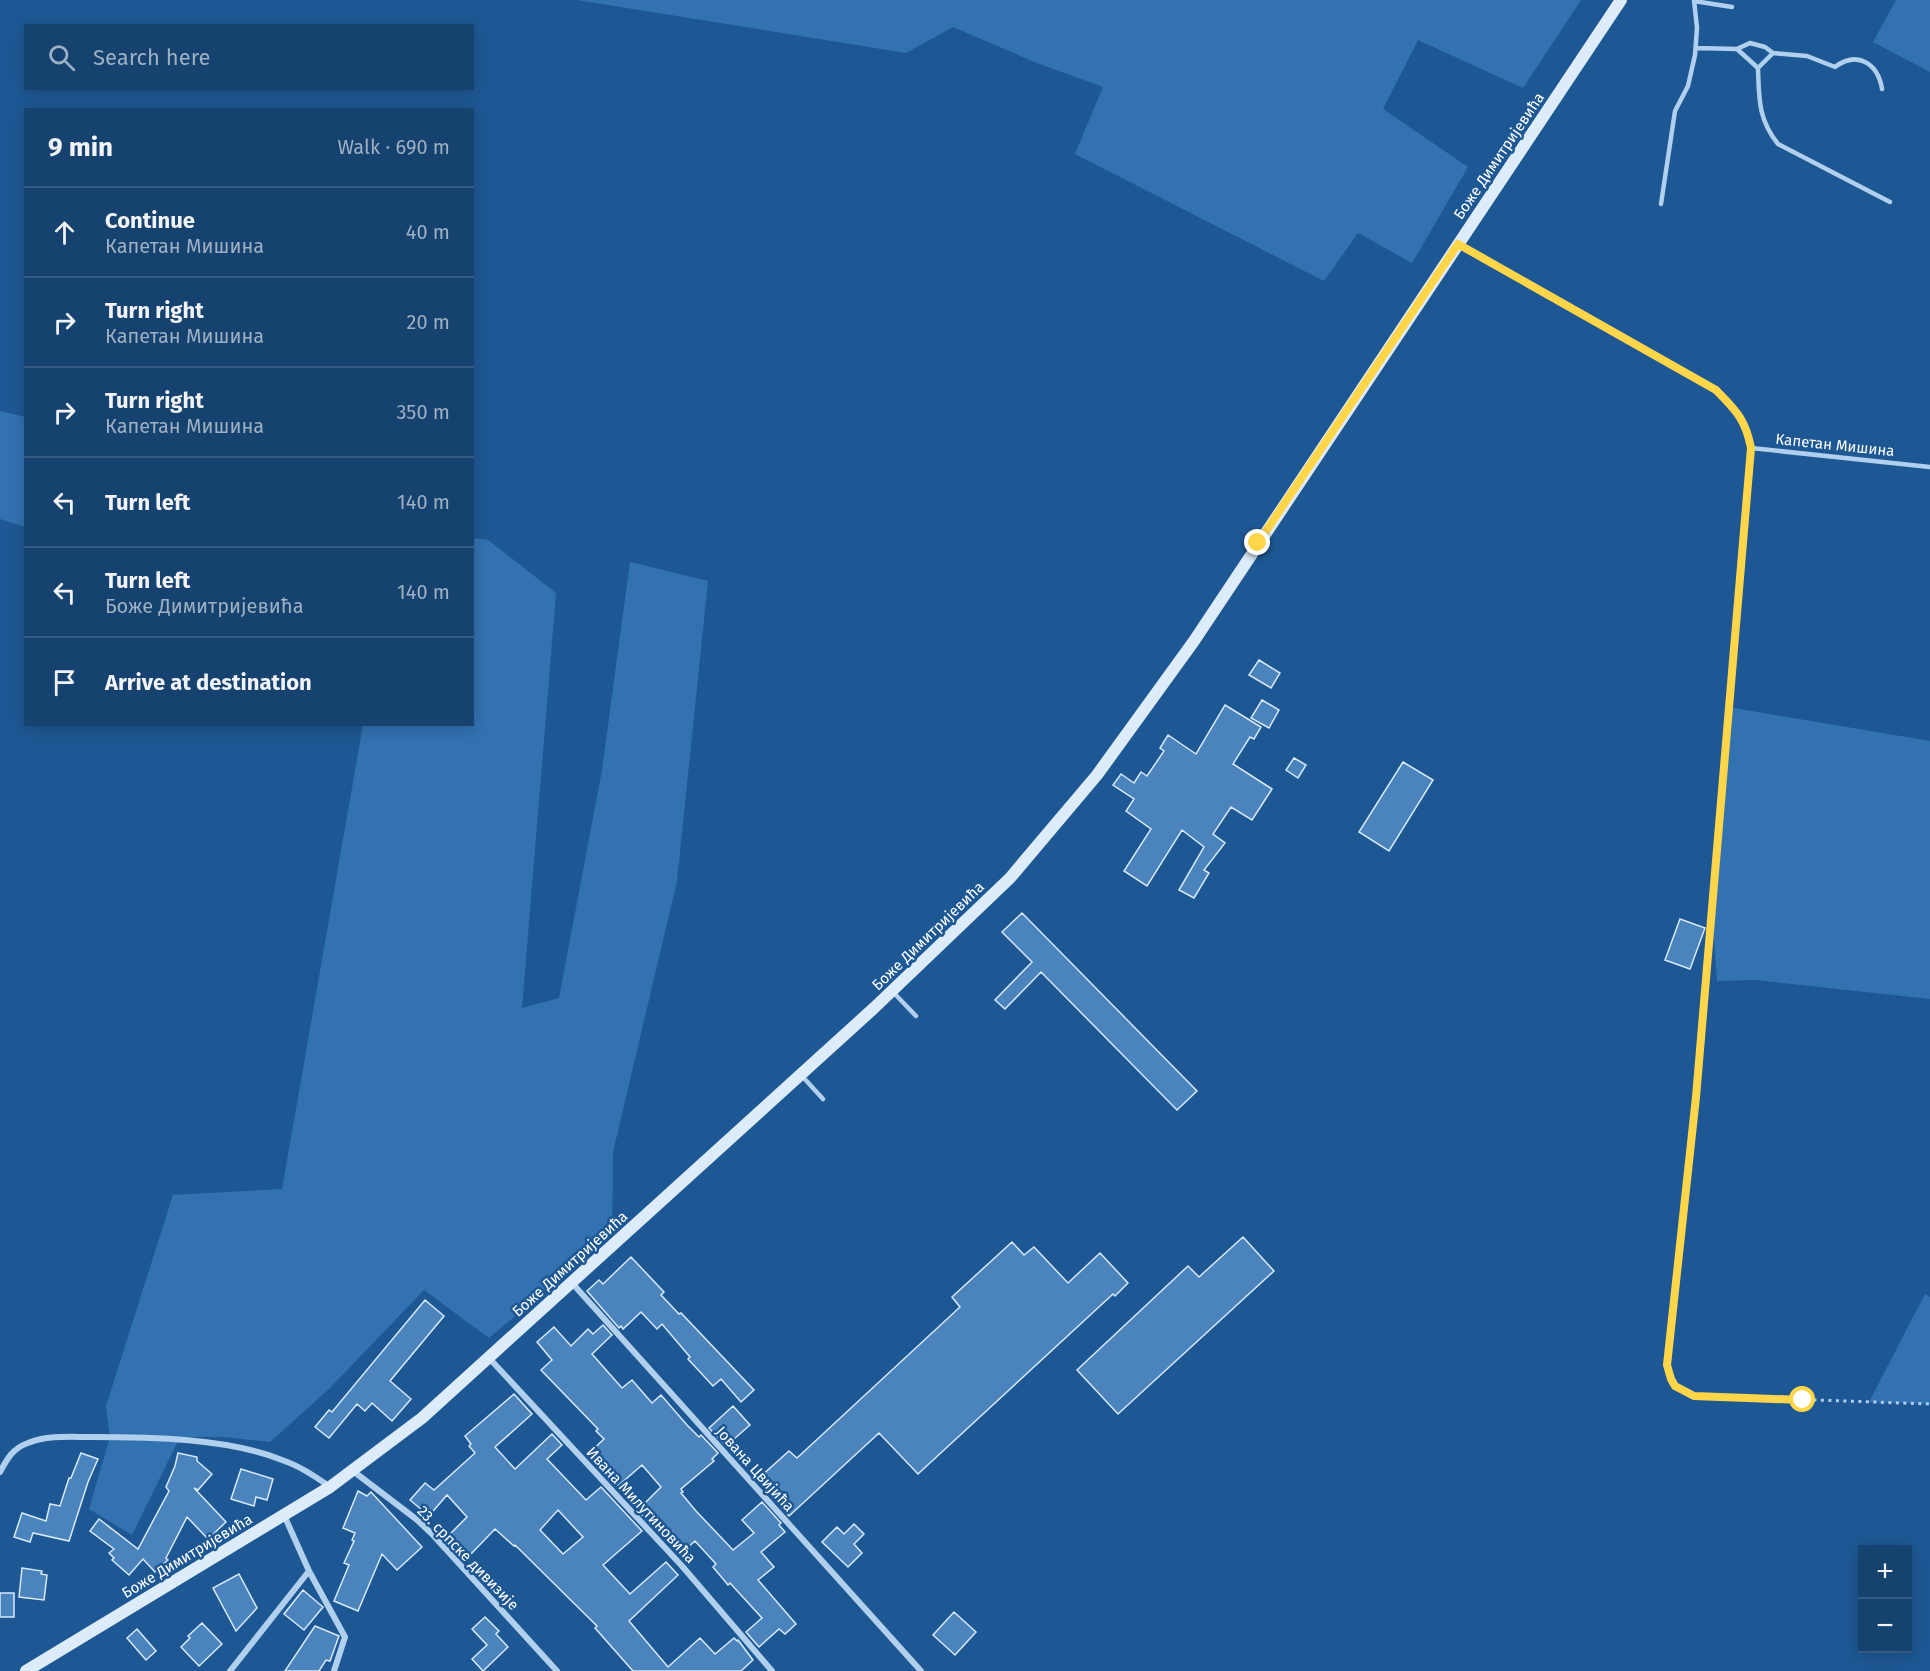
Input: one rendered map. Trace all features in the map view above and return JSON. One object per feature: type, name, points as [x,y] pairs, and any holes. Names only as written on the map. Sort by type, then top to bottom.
[{"type":"main road","name":"Боже Димитријевића","points":[[26,1671],[330,1487],[422,1418],[892,991],[1010,878],[1097,775],[1194,641],[1621,0]]},
{"type":"street","points":[[1458,244],[1716,390],[1741,416],[1748,431],[1751,448],[1696,1097]]},
{"type":"street","name":"Јована Цвијића","points":[[572,1282],[921,1671]]},
{"type":"street","name":"Ивана Милутиновића","points":[[488,1358],[682,1566],[772,1671]]},
{"type":"street","points":[[0,1472],[6,1459],[15,1449],[49,1437],[147,1437],[236,1447],[281,1459],[308,1471],[330,1487]]},
{"type":"street","name":"23. српске дивизије","points":[[353,1471],[432,1534],[557,1671]]},
{"type":"street","points":[[284,1515],[309,1571],[345,1637],[334,1671]]},
{"type":"street","points":[[230,1671],[309,1571]]},
{"type":"lane","points":[[1661,204],[1675,111],[1688,86],[1696,48],[1697,28],[1694,1],[1732,7]]},
{"type":"lane","points":[[1696,48],[1737,49],[1750,43],[1765,47],[1773,53],[1807,56],[1835,67],[1845,60],[1858,59],[1869,64],[1880,78],[1882,89]]},
{"type":"lane","points":[[1737,49],[1758,68],[1760,111],[1778,144],[1890,202]]},
{"type":"lane","points":[[1758,68],[1773,53]]},
{"type":"lane","name":"Капетан Мишина","points":[[1751,448],[1930,467]]},
{"type":"lane","points":[[892,991],[916,1016]]},
{"type":"lane","points":[[800,1073],[823,1099]]},
{"type":"path","points":[[1696,1097],[1667,1358],[1668,1372],[1675,1386],[1694,1396],[1930,1404]]},
{"type":"shaded area","points":[[577,0],[1581,0],[1523,88],[1418,40],[1383,109],[1468,167],[1412,263],[1358,233],[1324,281],[1075,154],[1103,87],[1037,63],[953,27],[906,53]]},
{"type":"shaded area","points":[[1896,0],[1930,0],[1930,72],[1873,42]]},
{"type":"shaded area","points":[[0,411],[24,417],[24,527],[0,519]]},
{"type":"shaded area","points":[[474,538],[488,540],[556,593],[522,1008],[559,998],[602,770],[630,562],[708,581],[677,881],[613,1152],[612,1234],[489,1338],[424,1290],[329,1389],[270,1442],[223,1437],[180,1437],[132,1535],[89,1509],[110,1437],[106,1406],[173,1195],[282,1189],[363,726],[474,726]]},
{"type":"shaded area","points":[[1728,707],[1930,741],[1930,999],[1756,980],[1717,981],[1712,912]]},
{"type":"shaded area","points":[[1925,1294],[1930,1297],[1930,1404],[1869,1402]]},
{"type":"building","points":[[1259,660],[1280,673],[1271,688],[1249,675]]},
{"type":"building","points":[[1262,700],[1279,710],[1269,728],[1251,718]]},
{"type":"building","points":[[1225,705],[1261,727],[1254,739],[1250,737],[1233,764],[1272,789],[1252,820],[1231,807],[1213,834],[1225,843],[1204,870],[1209,873],[1194,898],[1179,890],[1204,847],[1182,830],[1147,886],[1124,871],[1151,829],[1126,811],[1134,799],[1113,785],[1121,774],[1134,783],[1141,772],[1147,776],[1164,751],[1160,748],[1168,735],[1196,754]]},
{"type":"building","points":[[1294,758],[1306,765],[1298,778],[1286,770]]},
{"type":"building","points":[[1403,762],[1433,780],[1389,851],[1359,832]]},
{"type":"building","points":[[1022,913],[1197,1091],[1177,1110],[1041,972],[1005,1009],[995,1000],[1032,962],[1002,932]]},
{"type":"building","points":[[1680,919],[1705,928],[1690,969],[1665,960]]},
{"type":"building","points":[[1243,1237],[1274,1271],[1118,1414],[1077,1370],[1188,1266],[1199,1277]]},
{"type":"building","points":[[1012,1242],[1024,1255],[1034,1247],[1068,1283],[1100,1253],[1128,1283],[1115,1296],[1113,1294],[918,1474],[879,1433],[789,1516],[770,1495],[772,1492],[759,1478],[789,1451],[797,1458],[960,1307],[952,1297]]},
{"type":"building","points":[[631,1257],[664,1292],[661,1295],[754,1390],[741,1402],[721,1379],[713,1386],[688,1359],[690,1357],[662,1324],[657,1329],[641,1312],[623,1329],[621,1326],[619,1328],[587,1291],[599,1280],[603,1284]]},
{"type":"building","points":[[425,1300],[444,1316],[390,1381],[411,1399],[392,1421],[372,1403],[365,1411],[357,1404],[329,1438],[315,1427],[329,1410],[332,1412]]},
{"type":"building","points":[[603,1325],[612,1335],[592,1354],[622,1388],[632,1380],[652,1403],[661,1395],[687,1425],[699,1437],[701,1435],[718,1453],[712,1459],[714,1461],[681,1489],[683,1492],[681,1493],[696,1511],[733,1550],[754,1533],[742,1520],[762,1502],[781,1523],[779,1525],[785,1532],[761,1552],[774,1567],[758,1580],[796,1624],[785,1634],[779,1629],[759,1647],[746,1632],[762,1618],[730,1583],[728,1585],[713,1567],[716,1564],[695,1541],[686,1549],[657,1517],[650,1524],[638,1510],[661,1487],[642,1465],[618,1486],[588,1454],[604,1439],[596,1431],[598,1429],[541,1370],[552,1360],[537,1342],[554,1327],[571,1346],[588,1329],[593,1334]]},
{"type":"building","points":[[514,1394],[532,1414],[495,1447],[515,1469],[552,1434],[562,1445],[547,1459],[586,1500],[601,1487],[642,1531],[603,1565],[630,1594],[666,1562],[678,1575],[629,1621],[668,1667],[700,1638],[715,1654],[734,1638],[753,1660],[741,1671],[633,1671],[595,1628],[597,1626],[515,1545],[495,1529],[470,1555],[462,1547],[459,1550],[447,1537],[467,1517],[447,1495],[429,1516],[410,1500],[425,1483],[434,1490],[475,1453],[465,1436]],"holes":[[[558,1510],[583,1537],[563,1554],[540,1530]]]},
{"type":"building","points":[[733,1406],[750,1425],[726,1446],[709,1428]]},
{"type":"building","points":[[81,1453],[98,1459],[69,1541],[33,1533],[30,1542],[14,1537],[22,1513],[46,1521],[50,1504],[60,1506],[69,1478],[71,1478]]},
{"type":"building","points":[[178,1453],[197,1457],[197,1461],[212,1474],[198,1490],[194,1488],[226,1522],[208,1539],[187,1517],[166,1558],[168,1560],[155,1572],[143,1559],[129,1575],[112,1560],[114,1558],[109,1553],[114,1549],[90,1531],[99,1519],[138,1549],[169,1491],[166,1487]]},
{"type":"building","points":[[241,1469],[273,1479],[267,1500],[256,1497],[254,1506],[231,1499]]},
{"type":"building","points":[[358,1491],[367,1496],[371,1492],[422,1547],[397,1570],[382,1554],[358,1611],[334,1601],[349,1565],[344,1563],[354,1541],[352,1540],[355,1533],[343,1528]]},
{"type":"building","points":[[854,1524],[864,1534],[854,1544],[862,1553],[848,1567],[822,1542],[837,1527],[844,1534]]},
{"type":"building","points":[[22,1568],[42,1571],[41,1574],[47,1575],[44,1600],[19,1597]]},
{"type":"building","points":[[239,1574],[257,1608],[236,1631],[213,1588]]},
{"type":"building","points":[[303,1590],[323,1607],[304,1630],[284,1614]]},
{"type":"building","points":[[0,1593],[14,1593],[14,1617],[0,1617]]},
{"type":"building","points":[[954,1612],[976,1632],[955,1655],[933,1635]]},
{"type":"building","points":[[485,1617],[499,1631],[496,1634],[508,1647],[483,1671],[472,1659],[487,1645],[472,1629]]},
{"type":"building","points":[[202,1623],[222,1644],[199,1666],[181,1647],[190,1638],[188,1636]]},
{"type":"building","points":[[315,1626],[339,1636],[330,1661],[326,1660],[319,1671],[285,1671]]},
{"type":"building","points":[[137,1629],[156,1651],[146,1660],[127,1638]]},
{"type":"route","points":[[1258,543],[1458,244],[1716,390],[1741,416],[1748,431],[1751,448],[1696,1097],[1667,1365],[1675,1386],[1694,1396],[1803,1400]]}]
